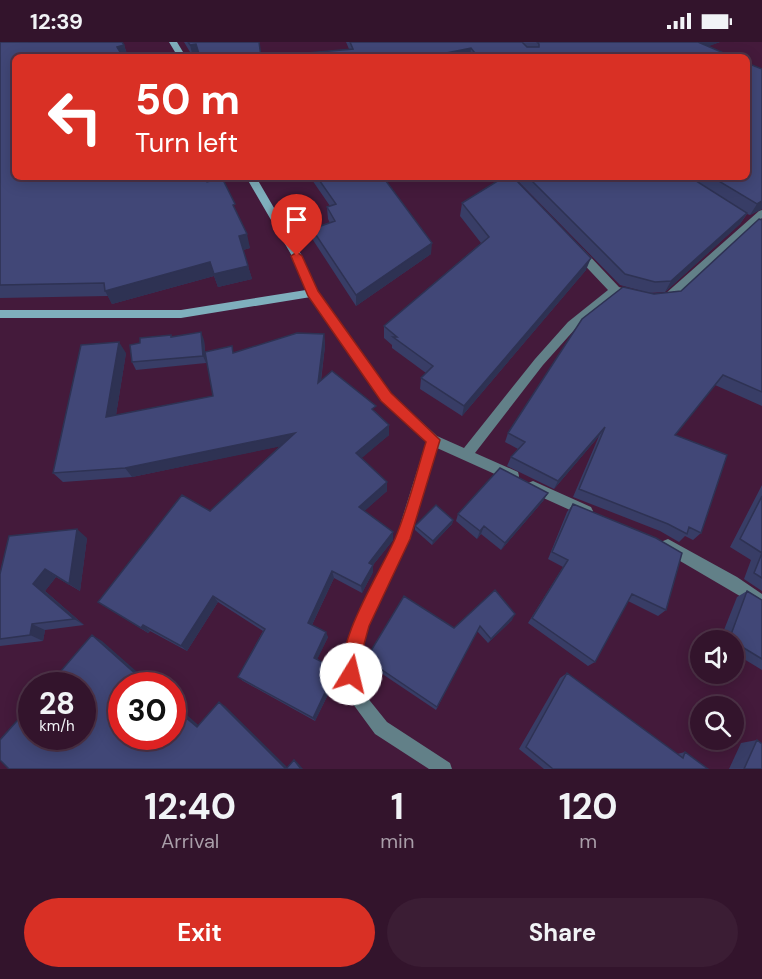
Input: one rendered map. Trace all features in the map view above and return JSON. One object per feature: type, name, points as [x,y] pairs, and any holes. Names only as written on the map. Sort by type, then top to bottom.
[{"type":"street","points":[[252,180],[297,256],[313,292],[386,397],[433,440],[493,466],[556,499],[600,516]]},
{"type":"street","points":[[569,242],[615,290],[647,300],[669,297],[745,221],[762,213]]},
{"type":"street","points":[[745,221],[762,230]]},
{"type":"street","points":[[466,455],[538,362],[565,332],[615,290]]},
{"type":"street","points":[[0,314],[181,314],[313,292]]},
{"type":"street","points":[[433,440],[402,539],[362,624],[351,659],[350,689],[381,728],[444,769]]},
{"type":"street","points":[[654,538],[732,582],[762,602]]},
{"type":"building","points":[[0,42],[122,42],[124,45],[117,47],[121,54],[12,54],[12,180],[206,180],[207,182],[223,180],[247,234],[239,236],[248,266],[214,274],[210,262],[105,291],[104,283],[0,285]]},
{"type":"building","points":[[188,42],[259,42],[261,54],[199,54],[196,44],[190,45]]},
{"type":"building","points":[[350,42],[522,42],[527,47],[539,47],[537,42],[698,42],[726,54],[476,54],[471,48],[441,54],[296,54],[353,49]]},
{"type":"building","points":[[750,64],[762,69],[762,201],[757,204],[717,180],[750,180]]},
{"type":"building","points":[[319,180],[385,180],[432,243],[356,295],[312,229],[335,221],[327,207],[336,204]]},
{"type":"building","points":[[499,180],[516,180],[591,258],[464,406],[421,378],[433,366],[393,337],[397,337],[384,326],[489,237],[462,203]]},
{"type":"building","points":[[531,180],[695,180],[747,213],[671,281],[655,282],[625,274]]},
{"type":"building","points":[[759,219],[762,220],[762,392],[723,375],[675,435],[727,455],[701,533],[689,527],[687,534],[668,524],[579,489],[605,427],[558,481],[511,457],[525,442],[508,433],[582,319],[623,287],[654,294],[681,291]]},
{"type":"building","points":[[201,332],[203,356],[132,362],[130,345],[140,343],[140,338],[171,335],[171,337]]},
{"type":"building","points":[[297,333],[324,334],[318,383],[332,371],[376,406],[372,409],[389,425],[356,453],[387,482],[359,507],[393,532],[369,563],[373,565],[361,586],[332,571],[308,623],[326,632],[314,658],[336,669],[313,718],[238,677],[265,629],[213,596],[181,646],[143,625],[141,628],[98,602],[182,495],[210,511],[295,433],[125,468],[53,473],[81,345],[119,342],[106,417],[213,396],[205,352],[232,346],[233,353]]},
{"type":"building","points":[[500,468],[548,493],[505,543],[484,526],[480,531],[458,514]]},
{"type":"building","points":[[762,496],[762,553],[740,539]]},
{"type":"building","points":[[573,504],[656,538],[682,553],[666,610],[632,594],[595,662],[532,618],[568,560],[552,552]]},
{"type":"building","points":[[436,505],[453,520],[433,541],[415,526]]},
{"type":"building","points":[[77,529],[69,584],[45,569],[33,584],[74,619],[32,624],[30,635],[0,639],[0,574],[9,536]]},
{"type":"building","points":[[762,553],[762,578],[754,573]]},
{"type":"building","points":[[495,590],[515,614],[491,639],[480,626],[437,707],[366,659],[404,596],[454,628]]},
{"type":"building","points":[[747,591],[762,600],[762,659],[744,648],[744,630],[733,630]]},
{"type":"building","points":[[92,635],[133,672],[108,672],[108,750],[186,750],[186,718],[197,727],[219,702],[286,769],[9,769],[0,760],[0,740],[18,720],[18,750],[96,750],[96,672],[60,672]]},
{"type":"building","points":[[567,673],[683,758],[685,752],[708,769],[553,769],[526,747]]},
{"type":"building","points":[[757,740],[762,744],[762,769],[744,769]]},
{"type":"building","points":[[294,760],[301,769],[286,769]]},
{"type":"route","points":[[297,256],[313,292],[386,397],[433,440],[402,539],[362,624],[351,659],[351,674]]}]
